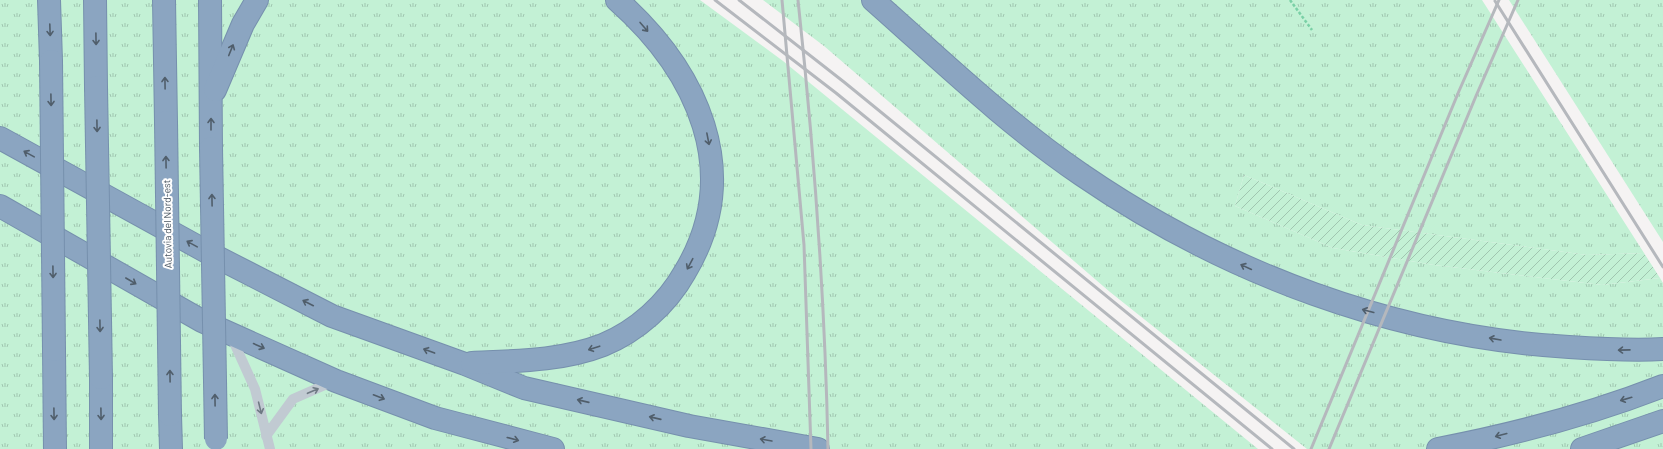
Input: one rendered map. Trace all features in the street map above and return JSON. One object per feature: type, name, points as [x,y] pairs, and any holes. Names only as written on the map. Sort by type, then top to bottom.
[{"type":"highway","points":[[49,0],[55,449]]},
{"type":"highway","points":[[95,0],[101,449]]},
{"type":"highway","name":"Autovia del Nord-est","points":[[164,0],[171,449]]},
{"type":"highway","points":[[210,0],[216,444]]},
{"type":"highway","points":[[211,99],[243,24],[257,0]]},
{"type":"highway","points":[[465,364],[559,356],[591,349],[610,342],[640,324],[662,304],[682,279],[697,250],[708,220],[712,192],[712,160],[707,130],[694,97],[675,65],[637,19],[617,0]]},
{"type":"highway","points":[[873,0],[1008,119],[1080,174],[1151,219],[1250,269],[1349,306],[1467,335],[1513,342],[1612,350],[1663,348]]},
{"type":"highway","points":[[0,138],[209,253],[332,316],[465,364],[524,388],[689,426],[818,449]]},
{"type":"highway","points":[[0,206],[202,321],[336,381],[435,418],[553,449]]},
{"type":"highway","points":[[1438,449],[1468,443],[1549,422],[1636,396],[1663,386]]},
{"type":"highway","points":[[435,418],[497,449]]},
{"type":"highway","points":[[1582,449],[1663,421]]},
{"type":"lane","points":[[230,333],[255,389],[270,449]]},
{"type":"lane","points":[[266,436],[293,399],[336,381]]},
{"type":"path","points":[[1290,0],[1312,30]]},
{"type":"green space","points":[[0,0],[700,0],[783,61],[1258,449],[0,449]]},
{"type":"green space","points":[[763,0],[1482,0],[1644,253],[1587,255],[1362,225],[1244,175],[1235,206],[1333,248],[1434,265],[1602,285],[1660,278],[1663,283],[1663,449],[1307,449],[1110,292],[824,46]]},
{"type":"green space","points":[[1509,0],[1663,0],[1663,242]]},
{"type":"green space","points":[[1244,175],[1362,225],[1587,255],[1644,253],[1660,278],[1602,285],[1434,265],[1333,248],[1235,206]]},
{"type":"railway","points":[[715,0],[836,93],[1272,449]]},
{"type":"railway","points":[[739,0],[844,82],[1294,449]]},
{"type":"railway","points":[[782,0],[804,245],[811,449]]},
{"type":"railway","points":[[798,0],[818,224],[827,393],[828,449]]},
{"type":"railway","points":[[1311,449],[1459,91],[1499,0]]},
{"type":"railway","points":[[1329,449],[1476,96],[1518,0]]},
{"type":"railway","points":[[1495,1],[1663,267]]}]
